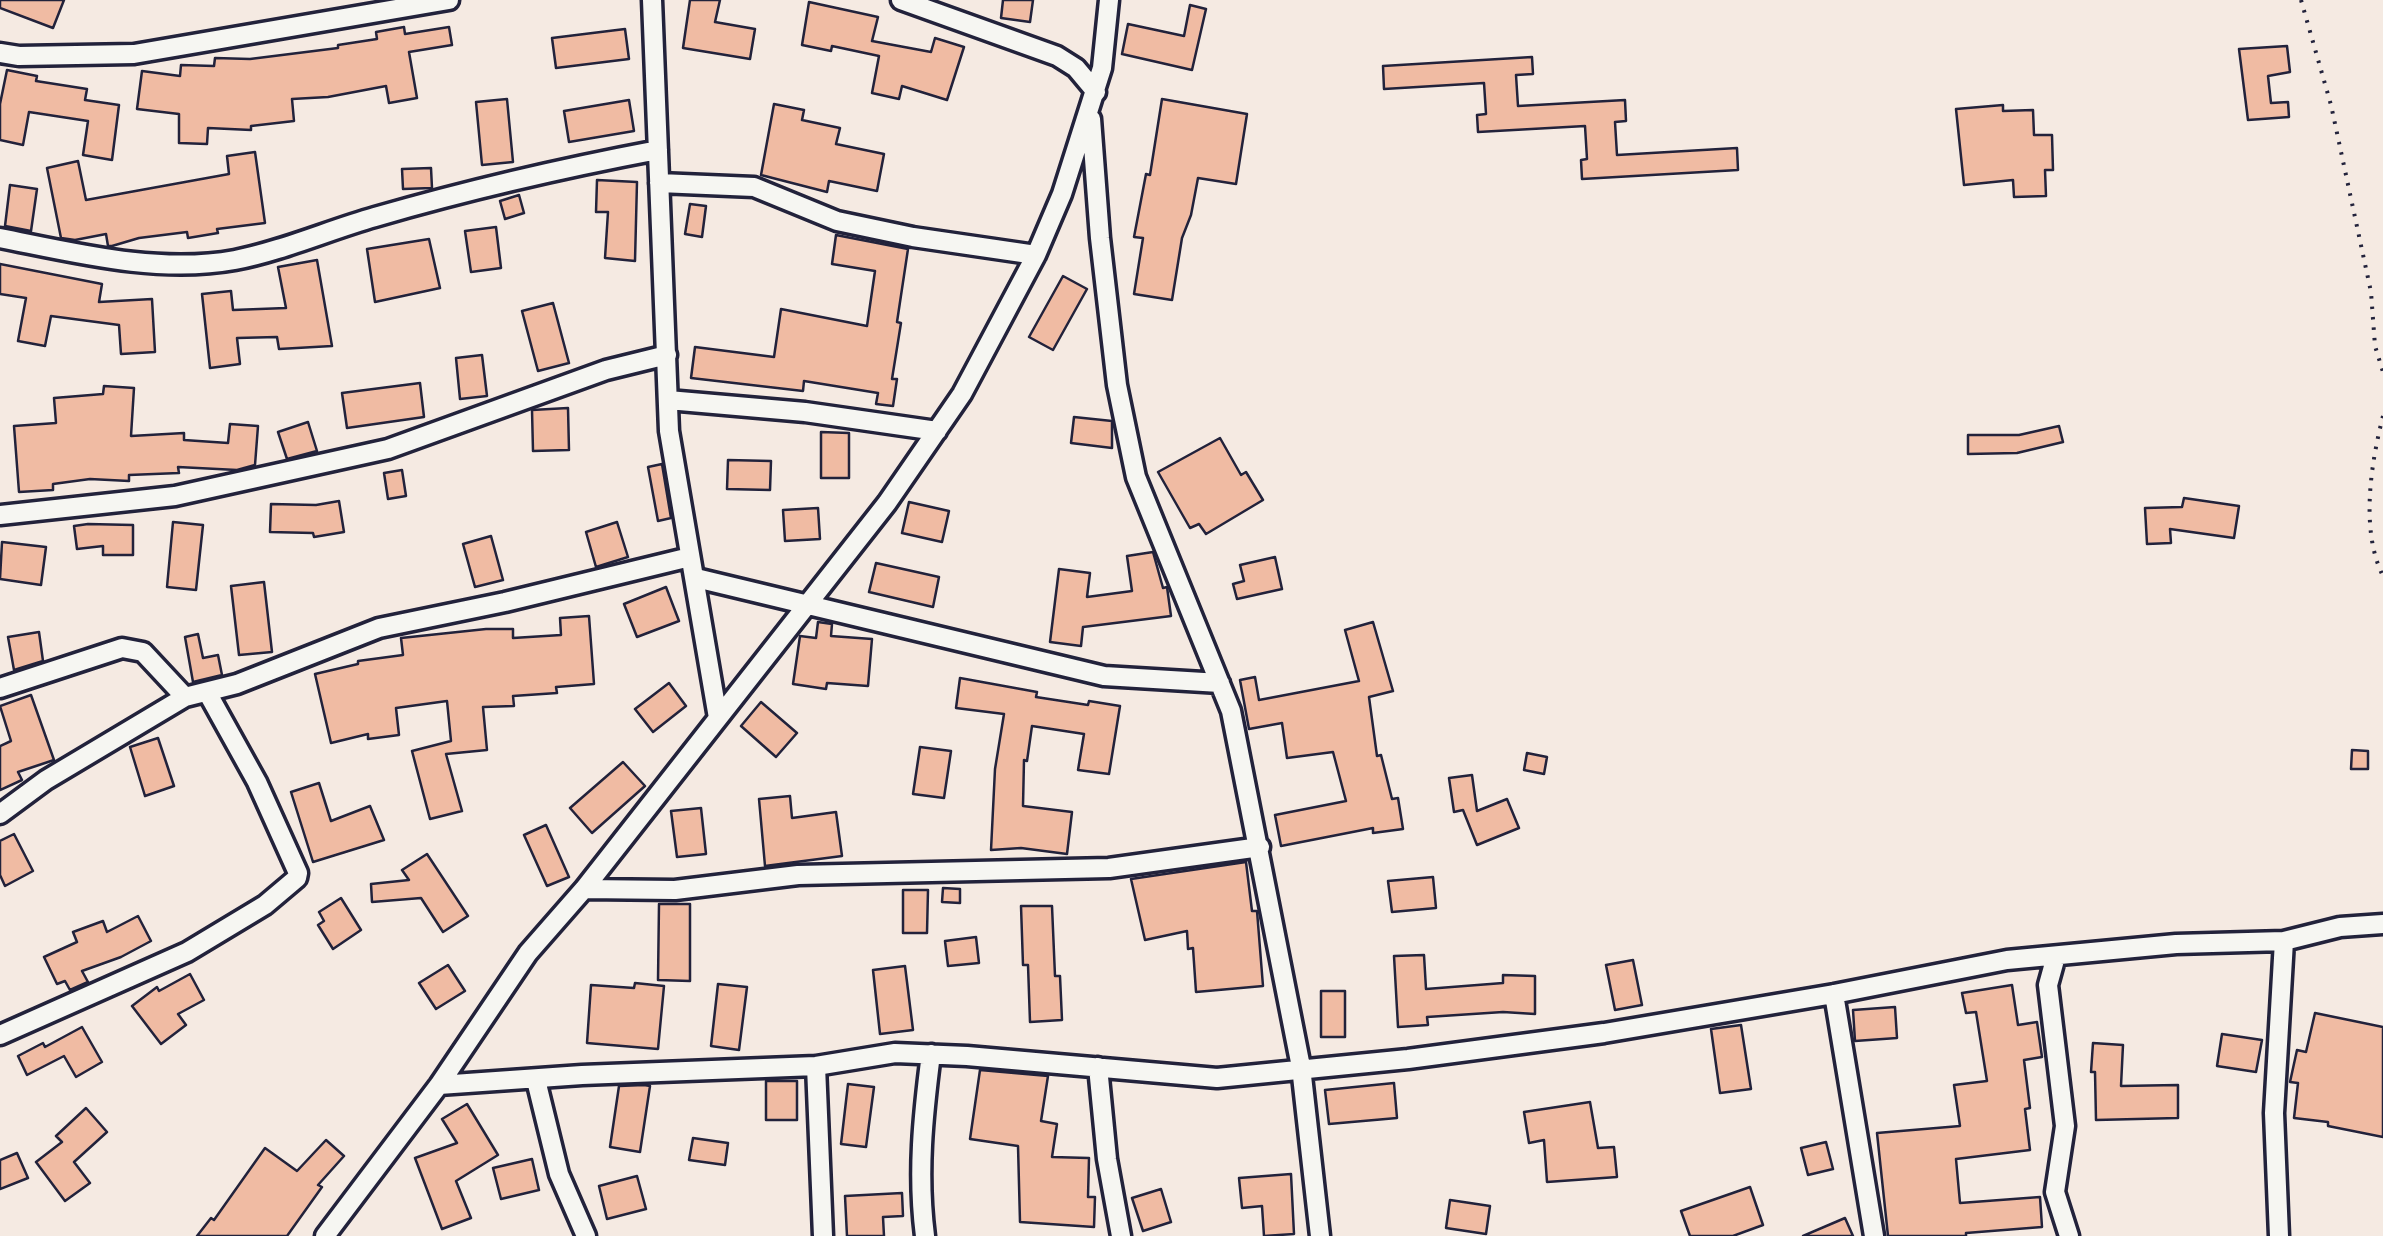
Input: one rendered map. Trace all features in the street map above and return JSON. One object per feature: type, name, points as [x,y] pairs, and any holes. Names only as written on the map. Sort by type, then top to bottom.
[{"type":"street","points":[[0,53],[134,54],[450,0]]},
{"type":"street","points":[[652,0],[669,431],[718,718]]},
{"type":"street","points":[[900,0],[1057,56],[1076,68],[1093,100],[1100,238],[1117,386],[1136,477],[1231,711],[1302,1067],[1320,1236]]},
{"type":"street","points":[[325,1236],[439,1086],[528,952],[584,889],[887,503],[962,394],[1036,255],[1062,194],[1102,68],[1108,0]]},
{"type":"street","points":[[0,238],[94,257],[165,263],[235,260],[377,216],[541,172],[658,150]]},
{"type":"street","points":[[660,183],[754,187],[837,221],[1036,255]]},
{"type":"street","points":[[0,516],[174,496],[388,449],[606,370],[667,355]]},
{"type":"street","points":[[668,400],[805,412],[937,430]]},
{"type":"street","points":[[0,814],[46,780],[185,697],[237,684],[379,628],[690,556]]},
{"type":"street","points":[[696,578],[1104,676],[1220,684]]},
{"type":"street","points":[[0,688],[122,648],[133,648],[143,652],[185,697]]},
{"type":"street","points":[[0,1036],[187,952],[265,905],[297,878],[257,782],[206,692]]},
{"type":"street","points":[[584,889],[675,890],[798,875],[1109,868],[1260,846]]},
{"type":"street","points":[[439,1086],[816,1066],[895,1053],[1217,1078],[1584,1036],[2006,960],[2176,944],[2284,941],[2340,926],[2381,926]]},
{"type":"street","points":[[2279,1236],[2274,1113],[2284,941]]},
{"type":"street","points":[[2056,956],[2048,984],[2065,1126],[2055,1192],[2069,1236]]},
{"type":"street","points":[[1834,994],[1874,1236]]},
{"type":"street","points":[[925,1236],[920,1194],[922,1124],[931,1054]]},
{"type":"street","points":[[816,1066],[823,1236]]},
{"type":"street","points":[[1098,1066],[1121,1236]]},
{"type":"street","points":[[536,1080],[560,1174],[586,1236]]},
{"type":"path","points":[[2301,0],[2331,105],[2371,292],[2376,346],[2383,372]]},
{"type":"path","points":[[2383,416],[2375,448],[2370,532],[2383,576]]},
{"type":"building","points":[[0,0],[64,0],[53,28],[0,8]]},
{"type":"building","points":[[690,0],[720,0],[715,22],[755,29],[750,59],[683,48]]},
{"type":"building","points":[[1003,0],[1033,0],[1030,22],[1001,18]]},
{"type":"building","points":[[809,2],[878,17],[872,41],[931,52],[935,38],[964,47],[947,100],[902,86],[899,99],[872,93],[879,56],[832,46],[831,51],[802,45]]},
{"type":"building","points":[[1190,5],[1206,9],[1192,70],[1122,54],[1128,24],[1184,36]]},
{"type":"building","points":[[404,27],[405,34],[449,27],[452,45],[409,52],[417,98],[389,103],[386,86],[292,99],[294,121],[251,126],[251,130],[208,128],[207,144],[179,143],[179,114],[137,109],[142,71],[180,76],[181,65],[214,66],[215,58],[250,59],[338,48],[377,39],[376,32]]},
{"type":"building","points":[[625,29],[629,59],[556,68],[552,38]]},
{"type":"building","points":[[2287,46],[2290,72],[2268,76],[2271,103],[2288,102],[2289,117],[2248,120],[2239,49]]},
{"type":"building","points":[[1532,57],[1533,74],[1516,75],[1518,106],[1625,100],[1626,121],[1615,122],[1617,155],[1737,148],[1738,170],[1582,179],[1581,160],[1587,159],[1585,126],[1478,132],[1477,115],[1486,114],[1484,83],[1384,89],[1383,66]]},
{"type":"building","points":[[7,70],[37,76],[36,81],[87,89],[85,100],[119,105],[112,160],[83,155],[88,121],[29,112],[23,145],[0,140],[0,104]]},
{"type":"building","points":[[507,99],[513,162],[482,165],[476,102]]},
{"type":"building","points":[[1162,99],[1247,114],[1236,184],[1198,178],[1182,238],[1172,300],[1134,294],[1143,238],[1134,237],[1146,174],[1150,175]]},
{"type":"building","points":[[629,100],[634,131],[569,142],[564,111]]},
{"type":"building","points":[[774,104],[804,110],[802,120],[840,128],[836,144],[884,154],[877,191],[829,181],[827,192],[761,175]]},
{"type":"building","points":[[2003,105],[2003,111],[2033,110],[2034,135],[2052,135],[2053,170],[2045,170],[2046,196],[2014,197],[2013,180],[1964,185],[1956,109]]},
{"type":"building","points":[[255,152],[265,223],[217,229],[218,233],[188,238],[187,232],[139,238],[112,246],[108,246],[106,234],[75,240],[61,238],[47,168],[78,161],[86,200],[229,174],[227,156]]},
{"type":"building","points":[[431,168],[432,188],[403,189],[402,169]]},
{"type":"building","points":[[597,180],[637,182],[635,261],[605,258],[608,212],[596,212]]},
{"type":"building","points":[[10,185],[37,189],[31,231],[5,226]]},
{"type":"building","points":[[519,195],[524,213],[505,219],[500,201]]},
{"type":"building","points":[[690,204],[706,206],[702,237],[685,234]]},
{"type":"building","points":[[496,227],[501,268],[471,272],[465,231]]},
{"type":"building","points":[[836,235],[908,249],[897,322],[901,323],[892,379],[897,379],[893,406],[876,404],[878,393],[804,381],[803,391],[691,378],[695,347],[774,357],[781,309],[867,326],[875,271],[832,264]]},
{"type":"building","points":[[429,239],[440,288],[375,302],[367,249]]},
{"type":"building","points":[[317,260],[332,346],[279,349],[277,337],[237,338],[240,364],[210,368],[202,294],[231,291],[233,310],[286,308],[278,267]]},
{"type":"building","points":[[0,264],[102,284],[99,302],[152,299],[155,352],[121,354],[119,325],[51,316],[45,346],[18,341],[26,298],[0,294]]},
{"type":"building","points":[[1063,276],[1087,289],[1053,350],[1029,337]]},
{"type":"building","points":[[553,303],[569,363],[538,371],[522,311]]},
{"type":"building","points":[[482,355],[487,396],[460,399],[456,358]]},
{"type":"building","points":[[420,383],[424,417],[347,428],[342,393]]},
{"type":"building","points":[[104,386],[134,388],[131,436],[184,433],[184,440],[228,443],[230,424],[258,426],[255,465],[237,470],[178,467],[179,473],[129,475],[129,481],[90,479],[53,484],[53,490],[19,492],[14,426],[56,423],[54,398],[103,394]]},
{"type":"building","points":[[568,408],[569,450],[533,451],[532,410]]},
{"type":"building","points":[[1074,417],[1112,421],[1112,448],[1071,443]]},
{"type":"building","points":[[308,422],[317,451],[287,459],[278,432]]},
{"type":"building","points":[[2059,426],[2063,442],[2017,453],[1968,454],[1968,435],[2019,435]]},
{"type":"building","points":[[821,432],[849,433],[849,478],[821,478]]},
{"type":"building","points":[[1220,438],[1241,475],[1246,472],[1263,500],[1206,534],[1199,524],[1190,528],[1158,472]]},
{"type":"building","points":[[728,460],[771,461],[770,490],[727,489]]},
{"type":"building","points":[[662,464],[671,518],[658,521],[648,467]]},
{"type":"building","points":[[402,470],[406,496],[388,499],[384,473]]},
{"type":"building","points":[[2184,498],[2239,506],[2234,538],[2170,529],[2171,543],[2147,544],[2145,508],[2182,507]]},
{"type":"building","points":[[339,501],[344,532],[314,537],[313,533],[270,532],[271,504]]},
{"type":"building","points":[[909,502],[949,511],[942,542],[902,533]]},
{"type":"building","points":[[818,508],[820,539],[785,541],[783,510]]},
{"type":"building","points":[[173,522],[203,525],[196,590],[167,587]]},
{"type":"building","points":[[617,522],[628,557],[596,567],[586,532]]},
{"type":"building","points":[[133,525],[133,555],[103,555],[103,546],[77,549],[74,526]]},
{"type":"building","points":[[491,536],[503,580],[475,587],[463,544]]},
{"type":"building","points":[[2,542],[46,547],[41,585],[0,579]]},
{"type":"building","points":[[1153,552],[1163,588],[1167,587],[1171,616],[1083,627],[1081,646],[1050,642],[1059,569],[1090,573],[1087,597],[1132,591],[1127,556]]},
{"type":"building","points":[[1275,557],[1282,589],[1237,599],[1233,584],[1244,581],[1240,565]]},
{"type":"building","points":[[876,563],[939,577],[933,607],[869,592]]},
{"type":"building","points":[[264,582],[272,652],[239,655],[231,586]]},
{"type":"building","points":[[666,587],[679,621],[637,637],[624,604]]},
{"type":"building","points":[[589,616],[594,684],[556,687],[557,693],[513,696],[514,706],[483,707],[487,750],[446,754],[462,811],[430,819],[412,751],[451,741],[447,701],[396,708],[399,735],[368,739],[368,734],[331,743],[315,674],[358,661],[403,655],[401,638],[486,629],[513,629],[513,638],[561,635],[560,618]]},
{"type":"building","points":[[818,622],[832,624],[831,636],[872,639],[868,686],[827,683],[826,689],[793,684],[800,636],[816,638]]},
{"type":"building","points":[[1373,622],[1393,691],[1369,697],[1377,756],[1381,755],[1392,799],[1398,798],[1403,829],[1373,833],[1373,828],[1281,846],[1275,815],[1346,801],[1333,752],[1287,758],[1282,723],[1249,729],[1240,680],[1255,677],[1259,700],[1359,681],[1345,630]]},
{"type":"building","points":[[39,632],[43,661],[14,670],[8,637]]},
{"type":"building","points":[[198,634],[203,658],[218,655],[222,675],[193,682],[185,637]]},
{"type":"building","points":[[960,678],[1037,692],[1036,697],[1120,706],[1109,774],[1078,770],[1084,734],[1032,726],[1027,761],[1024,760],[1023,806],[1072,812],[1067,854],[1021,848],[991,850],[995,769],[1004,714],[956,708]]},
{"type":"building","points":[[669,683],[686,706],[653,732],[635,709]]},
{"type":"building","points":[[31,695],[54,760],[18,772],[22,780],[0,790],[0,746],[11,741],[0,706]]},
{"type":"building","points":[[761,702],[797,733],[776,757],[741,726]]},
{"type":"building","points":[[158,738],[174,786],[145,796],[130,747]]},
{"type":"building","points":[[920,747],[951,751],[944,798],[913,794]]},
{"type":"building","points":[[2352,750],[2368,751],[2368,769],[2351,769]]},
{"type":"building","points":[[1527,753],[1547,757],[1544,774],[1524,770]]},
{"type":"building","points":[[623,762],[645,786],[592,833],[570,808]]},
{"type":"building","points":[[1472,775],[1477,811],[1507,799],[1519,828],[1477,845],[1463,810],[1454,812],[1449,778]]},
{"type":"building","points":[[319,783],[331,821],[370,806],[384,840],[313,862],[291,792]]},
{"type":"building","points":[[790,796],[792,818],[836,812],[842,856],[765,866],[759,799]]},
{"type":"building","points":[[701,808],[706,854],[677,857],[671,811]]},
{"type":"building","points":[[546,825],[569,877],[547,886],[524,835]]},
{"type":"building","points":[[14,834],[33,871],[5,886],[0,875],[0,841]]},
{"type":"building","points":[[427,854],[468,916],[443,932],[421,898],[372,902],[371,884],[409,880],[402,870]]},
{"type":"building","points":[[1246,862],[1252,911],[1257,911],[1263,986],[1196,992],[1193,948],[1188,949],[1187,931],[1145,940],[1131,879]]},
{"type":"building","points":[[1433,877],[1436,908],[1392,912],[1388,881]]},
{"type":"building","points":[[943,888],[960,889],[960,903],[942,902]]},
{"type":"building","points":[[903,890],[928,890],[927,933],[903,933]]},
{"type":"building","points":[[341,898],[361,930],[333,949],[318,925],[324,921],[319,912]]},
{"type":"building","points":[[659,904],[690,904],[690,981],[658,980]]},
{"type":"building","points":[[1021,906],[1052,906],[1055,976],[1060,976],[1062,1020],[1030,1022]]},
{"type":"building","points":[[138,916],[151,941],[82,971],[88,982],[70,990],[65,981],[57,984],[44,957],[77,942],[73,932],[103,921],[107,932]]},
{"type":"building","points":[[976,937],[979,963],[948,966],[945,941]]},
{"type":"building","points":[[1424,955],[1426,989],[1503,983],[1503,975],[1535,976],[1535,1014],[1427,1017],[1428,1025],[1398,1027],[1394,956]]},
{"type":"building","points":[[1633,960],[1642,1005],[1615,1010],[1606,965]]},
{"type":"building","points":[[448,965],[465,991],[436,1009],[419,983]]},
{"type":"building","points":[[905,966],[913,1030],[880,1034],[873,970]]},
{"type":"building","points":[[190,974],[204,1000],[178,1014],[186,1025],[161,1044],[132,1006],[157,987],[159,991]]},
{"type":"building","points":[[635,983],[664,986],[658,1049],[587,1043],[591,985],[634,988]]},
{"type":"building","points":[[718,984],[747,987],[739,1050],[711,1046]]},
{"type":"building","points":[[2012,985],[2018,1025],[2037,1022],[2042,1057],[2024,1060],[2030,1150],[1956,1159],[1960,1203],[2040,1197],[2042,1227],[1966,1236],[1888,1236],[1877,1133],[1960,1126],[1954,1085],[1987,1081],[1976,1012],[1966,1013],[1962,993]]},
{"type":"building","points":[[1321,991],[1345,991],[1345,1037],[1321,1037]]},
{"type":"building","points":[[1895,1007],[1897,1038],[1855,1041],[1853,1010]]},
{"type":"building","points":[[2315,1013],[2383,1027],[2383,1137],[2328,1126],[2328,1122],[2294,1118],[2298,1083],[2290,1082],[2297,1050],[2306,1052]]},
{"type":"building","points":[[1741,1025],[1751,1089],[1720,1093],[1711,1029]]},
{"type":"building","points":[[82,1027],[102,1062],[76,1077],[64,1056],[27,1075],[18,1056]]},
{"type":"building","points":[[2222,1034],[2262,1040],[2256,1072],[2217,1066]]},
{"type":"building","points":[[2093,1043],[2123,1045],[2121,1086],[2178,1085],[2178,1118],[2096,1120],[2095,1072],[2091,1072]]},
{"type":"building","points":[[980,1070],[1048,1076],[1041,1121],[1057,1124],[1052,1157],[1089,1158],[1088,1197],[1095,1197],[1094,1227],[1020,1222],[1018,1146],[970,1139]]},
{"type":"building","points":[[766,1081],[797,1081],[797,1120],[766,1120]]},
{"type":"building","points":[[1394,1083],[1397,1118],[1329,1124],[1325,1090]]},
{"type":"building","points":[[848,1084],[874,1087],[866,1147],[841,1144]]},
{"type":"building","points":[[619,1086],[650,1086],[640,1152],[610,1147]]},
{"type":"building","points":[[1590,1102],[1598,1148],[1614,1147],[1617,1177],[1547,1182],[1544,1140],[1529,1143],[1524,1112]]},
{"type":"building","points":[[467,1104],[498,1155],[456,1181],[471,1218],[442,1229],[415,1158],[457,1143],[442,1119]]},
{"type":"building","points":[[86,1108],[107,1132],[74,1162],[90,1183],[65,1201],[36,1162],[62,1142],[56,1136]]},
{"type":"building","points":[[693,1138],[728,1143],[725,1165],[689,1160]]},
{"type":"building","points":[[326,1140],[344,1156],[318,1185],[322,1187],[287,1236],[197,1236],[211,1218],[214,1220],[265,1148],[297,1171]]},
{"type":"building","points":[[1826,1142],[1833,1169],[1808,1175],[1801,1148]]},
{"type":"building","points":[[17,1153],[28,1178],[0,1189],[0,1160]]},
{"type":"building","points":[[532,1159],[539,1190],[501,1199],[493,1168]]},
{"type":"building","points":[[1291,1174],[1294,1234],[1264,1236],[1262,1206],[1242,1208],[1239,1178]]},
{"type":"building","points":[[637,1176],[646,1209],[607,1219],[599,1186]]},
{"type":"building","points":[[1750,1187],[1763,1225],[1733,1236],[1690,1236],[1681,1211]]},
{"type":"building","points":[[1161,1189],[1171,1222],[1143,1231],[1132,1198]]},
{"type":"building","points":[[902,1193],[903,1216],[883,1217],[884,1236],[847,1236],[845,1196]]},
{"type":"building","points":[[1450,1200],[1490,1206],[1486,1234],[1446,1228]]},
{"type":"building","points":[[1845,1218],[1853,1236],[1803,1236]]}]
